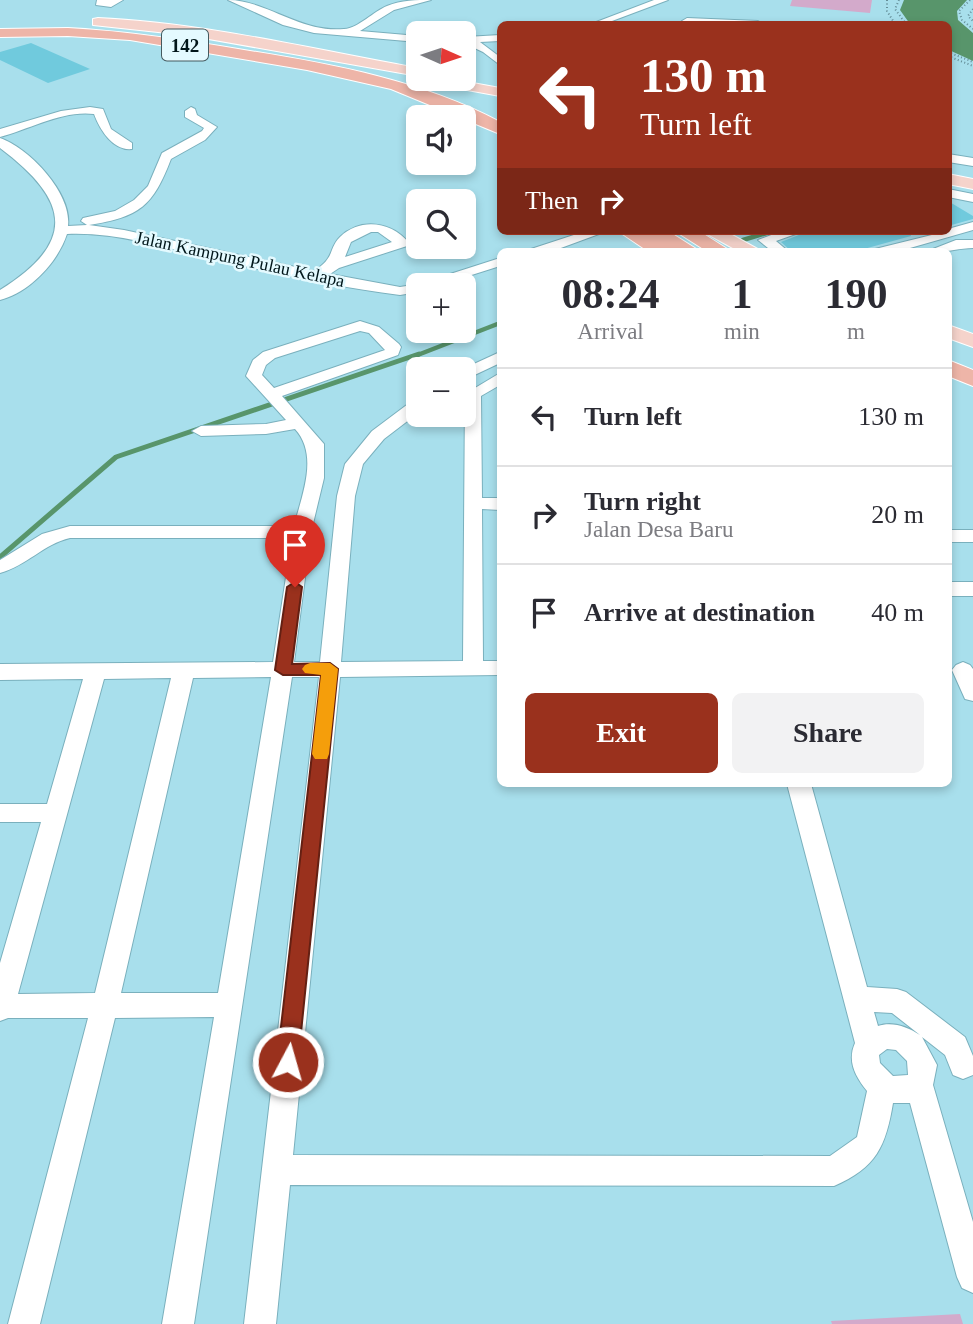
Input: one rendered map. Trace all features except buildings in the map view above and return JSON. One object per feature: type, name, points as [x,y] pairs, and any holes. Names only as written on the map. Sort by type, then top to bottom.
[{"type":"highway","name":"142","points":[[0,24],[98,22],[153,30],[362,72]]},
{"type":"highway","name":"142","points":[[0,33],[68,32],[130,36],[362,72]]},
{"type":"highway","points":[[362,72],[445,105]]},
{"type":"highway","points":[[362,72],[434,86],[497,112]]},
{"type":"highway","points":[[476,116],[497,126]]},
{"type":"highway","points":[[476,123],[497,136]]},
{"type":"highway","points":[[635,235],[656,248]]},
{"type":"highway","points":[[661,235],[684,248]]},
{"type":"highway","points":[[691,235],[715,248]]},
{"type":"highway","points":[[952,351],[973,360]]},
{"type":"highway","points":[[952,370],[973,379]]},
{"type":"highway","points":[[952,383],[973,391]]},
{"type":"main road","name":"142","points":[[98,22],[140,24],[186,31],[406,72]]},
{"type":"main road","name":"142","points":[[362,72],[406,74]]},
{"type":"main road","points":[[476,84],[497,89]]},
{"type":"main road","points":[[476,86],[497,90]]},
{"type":"main road","points":[[952,169],[973,172]]},
{"type":"main road","points":[[952,180],[973,184]]},
{"type":"main road","points":[[720,235],[746,248]]},
{"type":"main road","points":[[952,333],[973,341]]},
{"type":"street","points":[[103,0],[100,3],[111,4],[118,0]]},
{"type":"street","points":[[233,0],[299,27],[345,35],[406,38]]},
{"type":"street","points":[[345,35],[391,8],[426,0]]},
{"type":"street","points":[[606,21],[645,9],[663,0]]},
{"type":"street","points":[[645,9],[681,19],[712,21]]},
{"type":"street","points":[[476,39],[497,38]]},
{"type":"street","points":[[476,45],[497,59]]},
{"type":"street","points":[[0,133],[79,111],[95,110],[99,112],[106,131],[128,146]]},
{"type":"street","points":[[61,227],[109,219],[123,214],[133,206],[152,189],[160,176],[164,158],[169,153],[195,143],[211,127],[191,117],[191,111]]},
{"type":"street","points":[[0,142],[29,164],[48,184],[57,201],[61,227],[52,254],[42,266],[0,296]]},
{"type":"street","points":[[952,159],[973,162]]},
{"type":"street","points":[[952,194],[973,198]]},
{"type":"street","points":[[952,232],[973,226]]},
{"type":"street","name":"Jalan Kampung Pulau Kelapa","points":[[61,227],[124,234],[317,276],[406,290]]},
{"type":"street","points":[[548,248],[588,235]]},
{"type":"street","points":[[776,248],[765,240],[783,235]]},
{"type":"street","points":[[894,248],[941,235]]},
{"type":"street","points":[[944,248],[956,244],[973,244]]},
{"type":"street","points":[[465,273],[497,263]]},
{"type":"street","points":[[317,276],[334,265]]},
{"type":"street","points":[[178,1324],[283,670],[302,532],[314,478],[314,444],[299,423],[276,399],[254,376],[257,365],[269,355],[360,326],[374,330],[393,346],[392,352],[383,357],[276,399]]},
{"type":"street","points":[[476,369],[497,358]]},
{"type":"street","points":[[473,669],[473,394],[497,380]]},
{"type":"street","points":[[260,1324],[349,478],[364,449],[406,414]]},
{"type":"street","points":[[201,431],[266,429],[299,423]]},
{"type":"street","points":[[314,478],[349,478]]},
{"type":"street","points":[[475,503],[497,504]]},
{"type":"street","points":[[0,567],[52,534],[70,531],[302,532]]},
{"type":"street","points":[[952,536],[973,536]]},
{"type":"street","points":[[952,589],[973,589]]},
{"type":"street","points":[[0,672],[497,668]]},
{"type":"street","points":[[24,1324],[105,1006],[184,670]]},
{"type":"street","points":[[962,670],[973,693]]},
{"type":"street","points":[[96,671],[2,994],[105,1006],[229,1005]]},
{"type":"street","points":[[800,787],[857,999],[869,1043],[864,1060],[867,1069],[882,1086],[903,1091],[922,1075],[968,1066],[955,1046],[897,1001],[857,999]]},
{"type":"street","points":[[0,813],[54,813]]},
{"type":"street","points":[[869,1043],[885,1036],[906,1041],[920,1056],[922,1075],[973,1277]]},
{"type":"street","points":[[276,1170],[834,1171],[867,1147],[875,1127],[882,1086]]},
{"type":"path","points":[[887,0],[887,11],[893,21]]},
{"type":"path","points":[[899,0],[895,9],[904,21]]},
{"type":"path","points":[[970,0],[959,11],[962,20],[973,29]]},
{"type":"path","points":[[973,9],[968,16],[973,21]]},
{"type":"path","points":[[952,54],[973,64]]},
{"type":"path","points":[[952,57],[973,64]]},
{"type":"shaded area","points":[[792,0],[872,0],[870,13],[790,6]]},
{"type":"shaded area","points":[[904,0],[967,0],[957,11],[958,20],[973,33],[973,61],[952,51],[952,21],[908,21],[900,10]]},
{"type":"shaded area","points":[[960,1314],[963,1324],[832,1324],[831,1321]]},
{"type":"waterway","points":[[743,240],[760,235]]},
{"type":"waterway","points":[[415,356],[497,324]]},
{"type":"waterway","points":[[0,557],[116,457],[419,354]]},
{"type":"slow traffic","points":[[310,669],[330,669],[321,754]]},
{"type":"route","points":[[288,1062],[330,669],[283,670],[295,587]]}]
